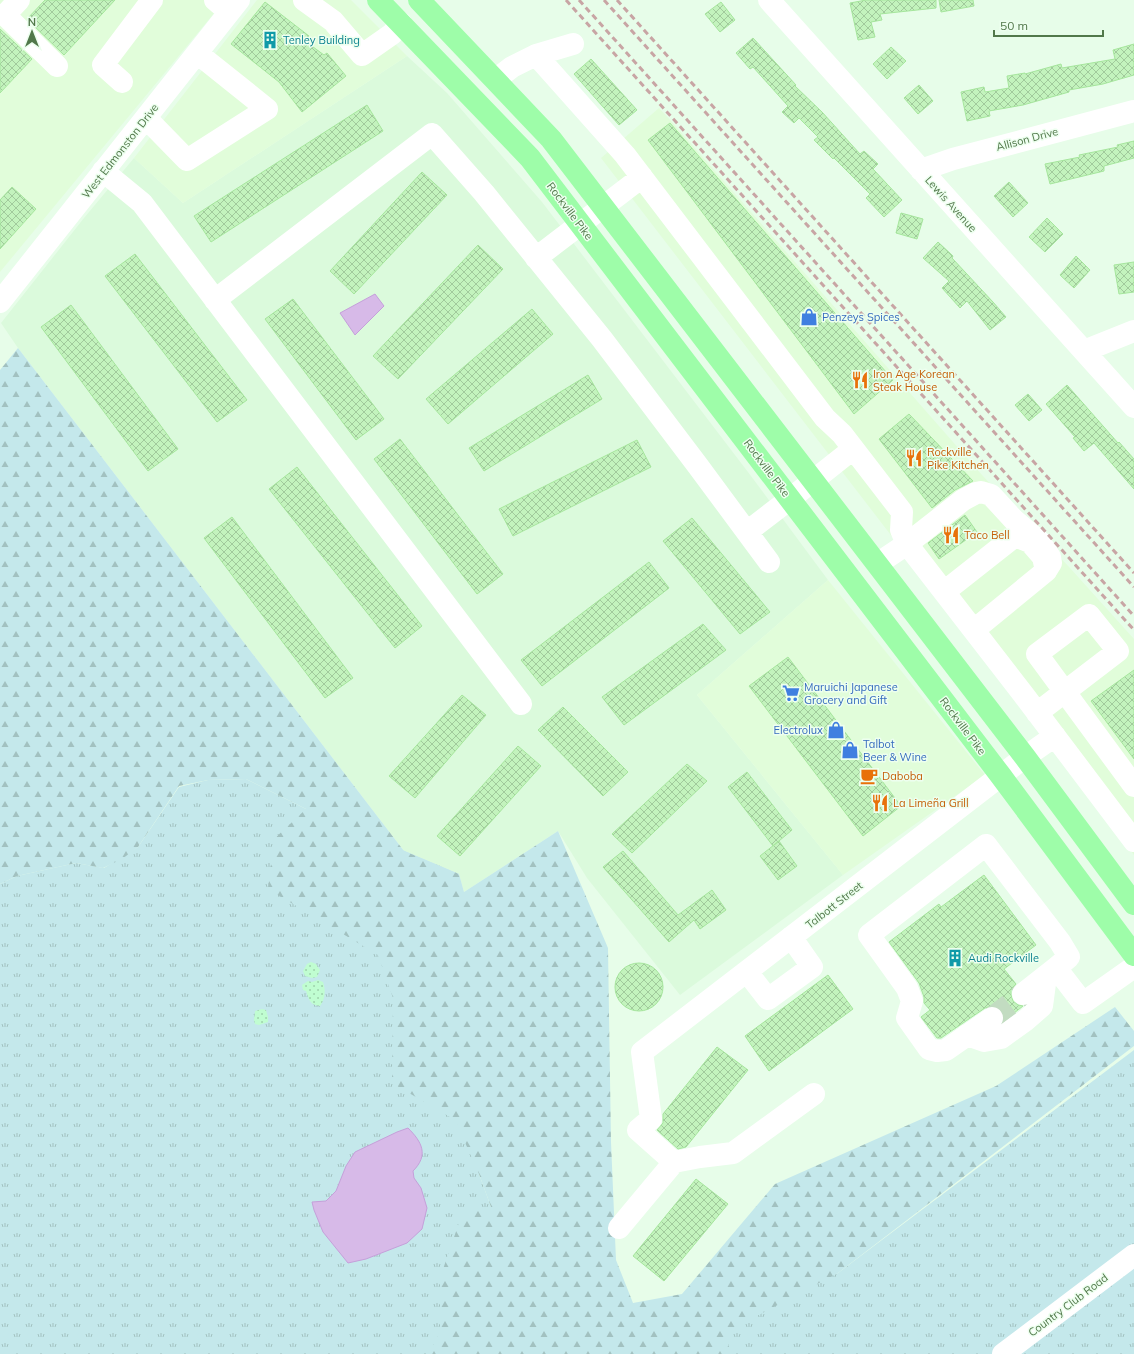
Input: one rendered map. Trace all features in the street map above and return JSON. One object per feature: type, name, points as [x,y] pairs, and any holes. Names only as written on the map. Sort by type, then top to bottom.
[{"type":"main road","name":"Rockville Pike","points":[[378,0],[530,158],[1001,776],[1134,955]]},
{"type":"main road","points":[[419,0],[551,139],[1025,757],[1134,904]]},
{"type":"street","points":[[122,82],[103,65],[152,0]]},
{"type":"street","points":[[304,0],[333,21],[362,55],[392,34],[401,24]]},
{"type":"street","name":"Lewis Avenue","points":[[769,0],[1134,407]]},
{"type":"street","name":"West Edmonston Drive","points":[[0,302],[197,53],[228,4]]},
{"type":"street","points":[[8,8],[57,66]]},
{"type":"street","points":[[495,80],[512,67],[536,55],[572,44]]},
{"type":"street","points":[[146,118],[187,160],[267,109],[197,53]]},
{"type":"street","points":[[536,55],[625,155],[826,418],[842,434],[902,512],[901,530],[907,544],[1134,841]]},
{"type":"street","name":"Allison Drive","points":[[921,170],[953,159],[1134,111]]},
{"type":"street","points":[[215,300],[432,134],[484,193],[602,340],[769,562]]},
{"type":"street","points":[[103,171],[142,203],[521,704]]},
{"type":"street","points":[[536,258],[642,177]]},
{"type":"street","points":[[1084,351],[1134,331]]},
{"type":"street","points":[[747,532],[853,449]]},
{"type":"street","points":[[877,564],[907,544],[963,500],[981,492],[991,495],[1014,520],[1040,542],[1050,557],[1051,563],[1046,572],[974,630]]},
{"type":"street","points":[[944,592],[1015,536],[1030,542],[1035,547],[1043,557],[1046,572]]},
{"type":"street","points":[[1037,713],[1065,692],[1134,786]]},
{"type":"street","name":"Talbott Street","points":[[674,1162],[638,1130],[651,1119],[642,1052],[1025,757],[1055,736]]},
{"type":"street","points":[[992,1018],[946,1050],[937,1051],[928,1048],[907,1018],[912,1001],[907,988],[869,935],[986,845],[1060,942],[1069,957],[1023,994]]},
{"type":"street","points":[[747,972],[768,999],[812,967],[791,937]]},
{"type":"street","points":[[1051,972],[1083,1003],[1134,967]]},
{"type":"street","points":[[967,1035],[984,1041],[1001,1038],[1026,1020],[1042,1006],[1051,972]]},
{"type":"street","points":[[619,1228],[674,1162],[700,1156],[733,1153],[814,1094]]},
{"type":"street","name":"Country Club Road","points":[[1003,1354],[1134,1255]]},
{"type":"shaded area","points":[[0,0],[225,0],[0,272]]},
{"type":"shaded area","points":[[257,0],[351,0],[407,56],[183,203],[134,158]]},
{"type":"shaded area","points":[[407,56],[447,93],[542,202],[751,476],[828,580],[697,695],[843,875],[680,995],[587,878],[558,831],[464,892],[459,874],[404,851],[18,348],[1,323],[84,218],[134,158],[183,203]]},
{"type":"shaded area","points":[[659,108],[982,475],[1070,568],[1134,639],[1134,855],[910,560],[601,158]]},
{"type":"shaded area","points":[[375,294],[384,306],[355,335],[340,313]]},
{"type":"shaded area","points":[[828,580],[985,775],[843,875],[697,695]]},
{"type":"shaded area","points":[[408,1128],[417,1138],[422,1149],[421,1160],[413,1171],[414,1178],[421,1188],[427,1208],[422,1229],[407,1243],[366,1259],[348,1263],[323,1232],[312,1202],[326,1201],[336,1191],[346,1166],[355,1152]]},
{"type":"green space","points":[[18,348],[404,851],[459,874],[464,892],[558,831],[608,948],[611,1142],[616,1260],[633,1303],[682,1294],[775,1184],[996,1086],[1115,1007],[1134,1031],[1134,1046],[838,1273],[725,1333],[731,1354],[429,1354],[440,1331],[440,1278],[463,1211],[491,1207],[479,1174],[455,1120],[392,1083],[393,998],[378,955],[268,889],[274,839],[306,809],[246,779],[208,780],[179,786],[138,847],[122,859],[103,868],[76,863],[17,876],[0,884],[0,370]]},
{"type":"green space","points":[[246,779],[306,809],[459,874],[479,1174],[491,1207],[526,1354],[0,1354],[0,884],[17,876],[76,863],[104,868],[138,847],[179,787],[208,780]]},
{"type":"green space","points":[[1134,1050],[1134,1354],[643,1354],[838,1273]]},
{"type":"sand","points":[[311,962],[316,964],[320,970],[317,977],[312,978],[305,976],[303,971],[307,964]]},
{"type":"sand","points":[[318,980],[323,982],[324,989],[324,998],[320,1006],[310,1002],[306,991],[303,990],[302,985],[308,981],[312,982]]},
{"type":"sand","points":[[262,1009],[266,1010],[268,1022],[259,1025],[255,1024],[255,1011]]},
{"type":"building","points":[[45,0],[115,0],[64,55],[27,19]]},
{"type":"building","points":[[866,0],[936,0],[936,8],[880,14],[882,20],[871,22],[875,37],[858,40],[850,3]]},
{"type":"building","points":[[939,0],[973,0],[974,6],[941,12]]},
{"type":"building","points":[[265,2],[309,36],[305,41],[324,55],[327,53],[346,76],[302,112],[279,82],[231,44]]},
{"type":"building","points":[[721,2],[735,20],[720,32],[705,14]]},
{"type":"building","points":[[0,29],[32,59],[0,93]]},
{"type":"building","points":[[753,38],[796,85],[795,86],[822,112],[860,154],[864,151],[878,164],[873,169],[902,200],[884,217],[866,198],[870,194],[814,140],[818,137],[799,118],[794,123],[782,112],[788,106],[753,67],[750,69],[736,53]]},
{"type":"building","points":[[1134,44],[1134,75],[1103,84],[1069,90],[1069,92],[1023,105],[989,111],[990,116],[967,121],[961,92],[984,87],[985,92],[1009,88],[1007,76],[1025,74],[1061,64],[1062,68],[1115,59],[1113,50]]},
{"type":"building","points":[[891,47],[906,61],[887,79],[873,64]]},
{"type":"building","points":[[591,59],[637,110],[619,125],[574,74]]},
{"type":"building","points":[[919,85],[933,101],[918,114],[904,98]]},
{"type":"building","points":[[367,105],[383,131],[211,242],[194,216]]},
{"type":"building","points":[[670,123],[893,380],[854,414],[648,140]]},
{"type":"building","points":[[1134,141],[1134,158],[1104,166],[1104,171],[1050,184],[1045,164],[1080,157],[1079,155],[1118,147],[1117,145]]},
{"type":"building","points":[[422,172],[447,195],[354,294],[330,271]]},
{"type":"building","points":[[1009,182],[1028,203],[1013,217],[994,196]]},
{"type":"building","points":[[12,187],[36,209],[0,249],[0,200]]},
{"type":"building","points":[[901,213],[923,219],[917,239],[896,233]]},
{"type":"building","points":[[1047,218],[1063,234],[1045,252],[1029,237]]},
{"type":"building","points":[[938,242],[953,256],[952,258],[1006,317],[990,330],[967,301],[960,308],[942,288],[949,281],[923,258]]},
{"type":"building","points":[[478,245],[503,269],[398,379],[373,356]]},
{"type":"building","points":[[135,254],[247,400],[217,422],[105,276]]},
{"type":"building","points":[[1076,256],[1090,270],[1074,288],[1060,275]]},
{"type":"building","points":[[1134,262],[1134,292],[1119,294],[1114,265]]},
{"type":"building","points":[[293,299],[384,419],[356,440],[265,319]]},
{"type":"building","points":[[71,305],[178,449],[148,471],[41,327]]},
{"type":"building","points":[[532,309],[553,334],[448,424],[426,399]]},
{"type":"building","points":[[588,375],[602,399],[484,471],[469,448]]},
{"type":"building","points":[[1067,385],[1134,459],[1134,489],[1094,443],[1084,451],[1073,438],[1075,437],[1046,404]]},
{"type":"building","points":[[1028,394],[1042,410],[1029,421],[1015,405]]},
{"type":"building","points":[[909,414],[973,481],[955,490],[932,508],[879,439]]},
{"type":"building","points":[[400,439],[503,574],[477,594],[374,459]]},
{"type":"building","points":[[637,440],[651,467],[513,536],[499,509]]},
{"type":"building","points":[[297,467],[422,626],[395,648],[269,489]]},
{"type":"building","name":"Taco Bell","points":[[965,515],[977,532],[939,559],[928,543]]},
{"type":"building","points":[[232,517],[353,678],[325,698],[204,538]]},
{"type":"building","points":[[692,518],[770,612],[740,634],[663,541]]},
{"type":"building","points":[[649,562],[669,588],[542,686],[521,660]]},
{"type":"building","points":[[703,624],[726,650],[624,725],[602,697]]},
{"type":"building","points":[[788,657],[901,806],[863,836],[749,686]]},
{"type":"building","points":[[1134,670],[1134,759],[1091,701]]},
{"type":"building","points":[[462,695],[486,715],[415,798],[389,776]]},
{"type":"building","points":[[563,707],[628,772],[603,796],[538,730]]},
{"type":"building","points":[[518,746],[541,766],[460,856],[437,836]]},
{"type":"building","points":[[687,764],[707,781],[632,853],[612,834]]},
{"type":"building","points":[[747,772],[792,830],[773,846],[728,787]]},
{"type":"building","points":[[779,841],[797,866],[778,880],[760,856]]},
{"type":"building","points":[[623,851],[678,915],[712,890],[726,910],[700,929],[694,920],[669,942],[603,867]]},
{"type":"building","name":"Audi Rockville","points":[[984,875],[1036,945],[1004,969],[1016,984],[1011,990],[1013,1001],[1018,1005],[1023,1006],[1004,1021],[1002,1011],[998,1007],[991,1006],[985,1008],[941,1038],[937,1038],[921,1017],[930,1010],[924,1003],[924,997],[919,983],[889,942],[939,904],[941,907]]},
{"type":"building","points":[[639,963],[648,965],[656,970],[661,978],[663,987],[661,996],[656,1004],[648,1009],[639,1011],[630,1009],[622,1004],[617,996],[615,987],[617,978],[622,970],[630,965]]},
{"type":"building","points":[[828,975],[853,1009],[769,1071],[745,1036]]},
{"type":"building","points":[[717,1047],[748,1070],[686,1147],[678,1149],[657,1130],[663,1123],[663,1114]]},
{"type":"building","points":[[696,1179],[728,1204],[664,1281],[633,1256]]},
{"type":"tunnel","points":[[992,1018],[1023,994]]},
{"type":"railway","points":[[566,0],[1134,630]]},
{"type":"railway","points":[[579,0],[1134,616]]},
{"type":"railway","points":[[604,0],[1134,587]]},
{"type":"railway","points":[[617,0],[1134,573]]},
{"type":"place","name":"Tenley Building","points":[[270,40]]},
{"type":"place","name":"Penzeys Spices","points":[[809,317]]},
{"type":"place","name":"Iron Age Korean Steak House","points":[[860,380]]},
{"type":"place","name":"Rockville Pike Kitchen","points":[[914,458]]},
{"type":"place","name":"Taco Bell","points":[[951,535]]},
{"type":"place","name":"Maruichi Japanese Grocery and Gift","points":[[791,693]]},
{"type":"place","name":"Electrolux","points":[[836,730]]},
{"type":"place","name":"Talbot Beer & Wine","points":[[850,750]]},
{"type":"place","name":"Daboba","points":[[869,776]]},
{"type":"place","name":"La Limeña Grill","points":[[880,803]]},
{"type":"place","name":"Audi Rockville","points":[[955,958]]}]
